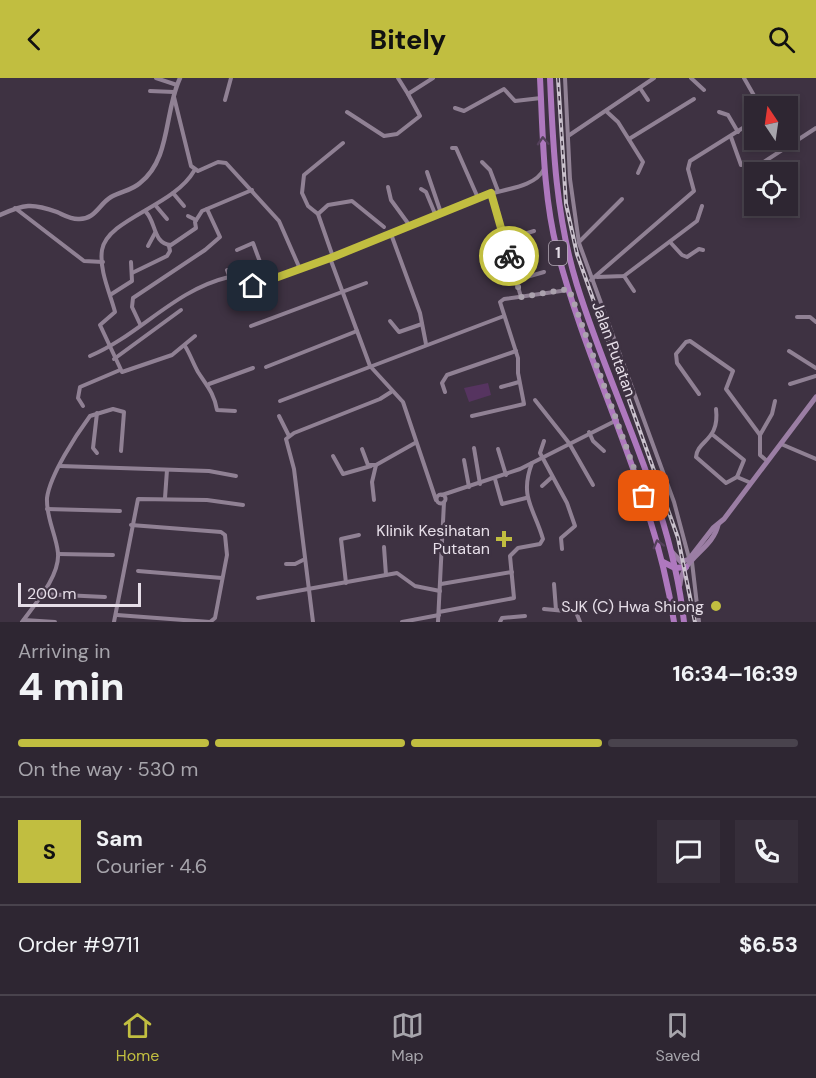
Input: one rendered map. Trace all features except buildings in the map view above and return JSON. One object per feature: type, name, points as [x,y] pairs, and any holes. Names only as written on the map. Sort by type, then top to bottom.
[{"type":"highway","name":"Jalan Putatan","points":[[540,78],[544,169],[550,213],[569,289],[648,508],[663,562],[674,622]]},
{"type":"highway","name":"Jalan Putatan","points":[[550,78],[554,167],[560,212],[578,286],[671,550],[682,600],[684,622]]},
{"type":"highway","points":[[550,213],[560,212]]},
{"type":"highway","points":[[616,420],[622,409]]},
{"type":"highway","points":[[630,458],[639,454]]},
{"type":"highway","points":[[663,562],[675,568],[686,567]]},
{"type":"highway","points":[[671,603],[676,599],[682,600]]},
{"type":"main road","points":[[679,588],[681,572],[714,534],[718,525],[816,398]]},
{"type":"main road","points":[[691,560],[712,528],[718,525]]},
{"type":"main road","points":[[671,550],[681,562],[691,560]]},
{"type":"street","points":[[156,78],[177,85]]},
{"type":"street","points":[[0,215],[30,204],[70,218],[83,219],[91,216],[111,197],[140,184],[155,168],[160,158],[174,93],[180,78]]},
{"type":"street","points":[[225,100],[231,78]]},
{"type":"street","points":[[347,112],[384,136],[397,134],[420,116],[398,78]]},
{"type":"street","points":[[408,94],[434,78]]},
{"type":"street","points":[[565,78],[570,179],[579,243],[686,538],[694,572],[699,622]]},
{"type":"street","points":[[567,136],[654,78]]},
{"type":"street","points":[[691,78],[704,90]]},
{"type":"street","points":[[744,78],[754,96]]},
{"type":"street","points":[[640,88],[648,100]]},
{"type":"street","points":[[455,108],[464,111],[504,89],[515,101],[541,98]]},
{"type":"street","points":[[150,91],[174,93]]},
{"type":"street","points":[[174,93],[194,171]]},
{"type":"street","points":[[628,139],[694,99]]},
{"type":"street","points":[[605,111],[612,114],[643,162],[638,172]]},
{"type":"street","points":[[719,112],[728,115],[738,132]]},
{"type":"street","points":[[591,280],[694,192],[688,169],[690,161],[744,128]]},
{"type":"street","points":[[798,139],[816,128]]},
{"type":"street","points":[[731,137],[741,165]]},
{"type":"street","points":[[343,143],[304,175],[302,193],[308,206],[318,214],[342,291],[370,366],[391,392],[403,402],[442,519]]},
{"type":"street","points":[[452,148],[456,148],[464,159],[478,198]]},
{"type":"street","points":[[763,162],[781,150]]},
{"type":"street","points":[[195,336],[185,346],[160,361],[125,373],[120,370],[114,359],[100,325],[115,312],[102,262],[102,248],[113,229],[156,206],[184,184],[194,171],[222,162],[252,190],[279,221],[300,269]]},
{"type":"street","points":[[482,162],[490,170],[498,191]]},
{"type":"street","points":[[227,270],[233,286],[239,291],[332,257],[491,193],[533,180],[544,169]]},
{"type":"street","points":[[427,171],[438,214]]},
{"type":"street","points":[[533,180],[542,182],[546,188]]},
{"type":"street","points":[[388,187],[391,200],[410,226]]},
{"type":"street","points":[[421,189],[426,192],[438,214]]},
{"type":"street","points":[[169,246],[196,228],[196,220],[207,209],[252,190]]},
{"type":"street","points":[[173,193],[184,206]]},
{"type":"street","points":[[491,193],[521,297]]},
{"type":"street","points":[[579,243],[622,199]]},
{"type":"street","points":[[318,214],[328,205],[352,201],[384,227]]},
{"type":"street","points":[[156,206],[167,219]]},
{"type":"street","points":[[596,277],[624,276],[697,221],[702,206]]},
{"type":"street","points":[[15,208],[84,261],[102,262]]},
{"type":"street","points":[[140,324],[132,307],[133,298],[205,250],[220,237],[207,209]]},
{"type":"street","points":[[132,273],[170,254],[169,246],[154,233],[146,212]]},
{"type":"street","points":[[188,216],[196,220]]},
{"type":"street","points":[[504,240],[534,231]]},
{"type":"street","points":[[148,246],[154,233]]},
{"type":"street","points":[[391,234],[422,324],[426,344]]},
{"type":"street","points":[[670,242],[682,255],[687,257],[699,249],[703,250]]},
{"type":"street","points":[[237,250],[253,243],[267,281]]},
{"type":"street","points":[[110,295],[132,281],[131,262]]},
{"type":"street","points":[[516,280],[543,272]]},
{"type":"street","points":[[624,276],[634,291]]},
{"type":"street","points":[[90,356],[109,348],[140,324],[193,289],[229,277]]},
{"type":"street","points":[[251,326],[366,283]]},
{"type":"street","points":[[472,416],[524,405],[516,351],[500,302],[569,289]]},
{"type":"street","points":[[114,359],[181,310]]},
{"type":"street","points":[[280,401],[504,316]]},
{"type":"street","points":[[797,317],[810,317],[816,322]]},
{"type":"street","points":[[390,321],[399,332],[422,324]]},
{"type":"street","points":[[267,367],[357,331]]},
{"type":"street","points":[[699,394],[676,359],[676,354],[686,342],[690,341],[730,368],[734,375],[726,389],[760,435]]},
{"type":"street","points":[[185,346],[197,370],[208,384],[217,410],[235,411]]},
{"type":"street","points":[[445,392],[442,382],[447,375],[516,351]]},
{"type":"street","points":[[789,351],[816,369]]},
{"type":"street","points":[[208,384],[218,383],[253,368]]},
{"type":"street","points":[[83,406],[78,398],[80,387],[120,370]]},
{"type":"street","points":[[790,384],[816,376]]},
{"type":"street","points":[[501,387],[519,382]]},
{"type":"street","points":[[287,438],[380,399],[391,392]]},
{"type":"street","points":[[535,400],[569,443],[593,485]]},
{"type":"street","points":[[768,461],[760,455],[760,435],[772,414],[775,401]]},
{"type":"street","points":[[23,621],[52,578],[58,554],[47,509],[50,486],[88,418],[113,409],[124,412],[121,451]]},
{"type":"street","points":[[713,435],[744,460],[737,477],[726,483],[696,457],[697,451],[713,435],[718,421],[716,409]]},
{"type":"street","points":[[97,413],[93,448],[97,453]]},
{"type":"street","points":[[279,416],[287,438],[294,470],[307,590],[313,622]]},
{"type":"street","points":[[437,501],[532,464],[589,432],[616,420]]},
{"type":"street","points":[[589,432],[593,441],[604,451]]},
{"type":"street","points":[[544,441],[540,449],[543,458],[567,503],[574,526],[561,538],[562,549]]},
{"type":"street","points":[[333,456],[343,474],[374,465],[415,443]]},
{"type":"street","points":[[781,444],[816,459]]},
{"type":"street","points":[[474,448],[480,484]]},
{"type":"street","points":[[498,449],[506,474]]},
{"type":"street","points":[[362,450],[368,465],[374,465]]},
{"type":"street","points":[[464,460],[469,487]]},
{"type":"street","points":[[402,622],[514,598],[510,556],[519,548],[540,544],[543,539],[526,498],[527,476],[532,464]]},
{"type":"street","points":[[374,465],[372,482],[374,500]]},
{"type":"street","points":[[60,466],[209,471],[236,476]]},
{"type":"street","points":[[520,469],[527,476]]},
{"type":"street","points":[[165,498],[167,470]]},
{"type":"street","points":[[542,486],[552,477]]},
{"type":"street","points":[[737,477],[751,483]]},
{"type":"street","points":[[495,479],[502,504],[526,498]]},
{"type":"street","points":[[430,485],[443,498],[438,622]]},
{"type":"street","points":[[114,622],[131,525],[138,499],[165,498],[243,505]]},
{"type":"street","points":[[437,501],[443,498]]},
{"type":"street","points":[[47,509],[120,511]]},
{"type":"street","points":[[117,615],[210,622],[215,618],[227,555],[223,533],[131,525]]},
{"type":"street","points":[[346,583],[341,539],[359,535]]},
{"type":"street","points":[[686,538],[697,548]]},
{"type":"street","points":[[384,546],[386,575]]},
{"type":"street","points":[[58,554],[113,555]]},
{"type":"street","points":[[286,564],[295,564],[305,559]]},
{"type":"street","points":[[138,571],[222,578]]},
{"type":"street","points":[[441,584],[512,572]]},
{"type":"street","points":[[258,598],[399,573],[415,586],[440,591]]},
{"type":"street","points":[[554,584],[556,610]]},
{"type":"street","points":[[41,594],[105,597]]},
{"type":"street","points":[[544,609],[576,612],[580,622]]},
{"type":"street","points":[[500,622],[502,618],[525,616]]},
{"type":"street","points":[[23,621],[55,622]]},
{"type":"shaded area","points":[[488,383],[491,395],[469,402],[464,388]]},
{"type":"railway","points":[[558,78],[566,204],[577,254],[678,538],[695,622]]},
{"type":"way so far","points":[[509,256],[521,297],[552,294],[569,289],[644,496]]},
{"type":"place","name":"Klinik Kesihatan Putatan","points":[[504,539]]},
{"type":"place","name":"SJK (C) Hwa Shiong","points":[[716,606]]},
{"type":"route","points":[[253,286],[333,257],[491,193],[509,256]]}]
